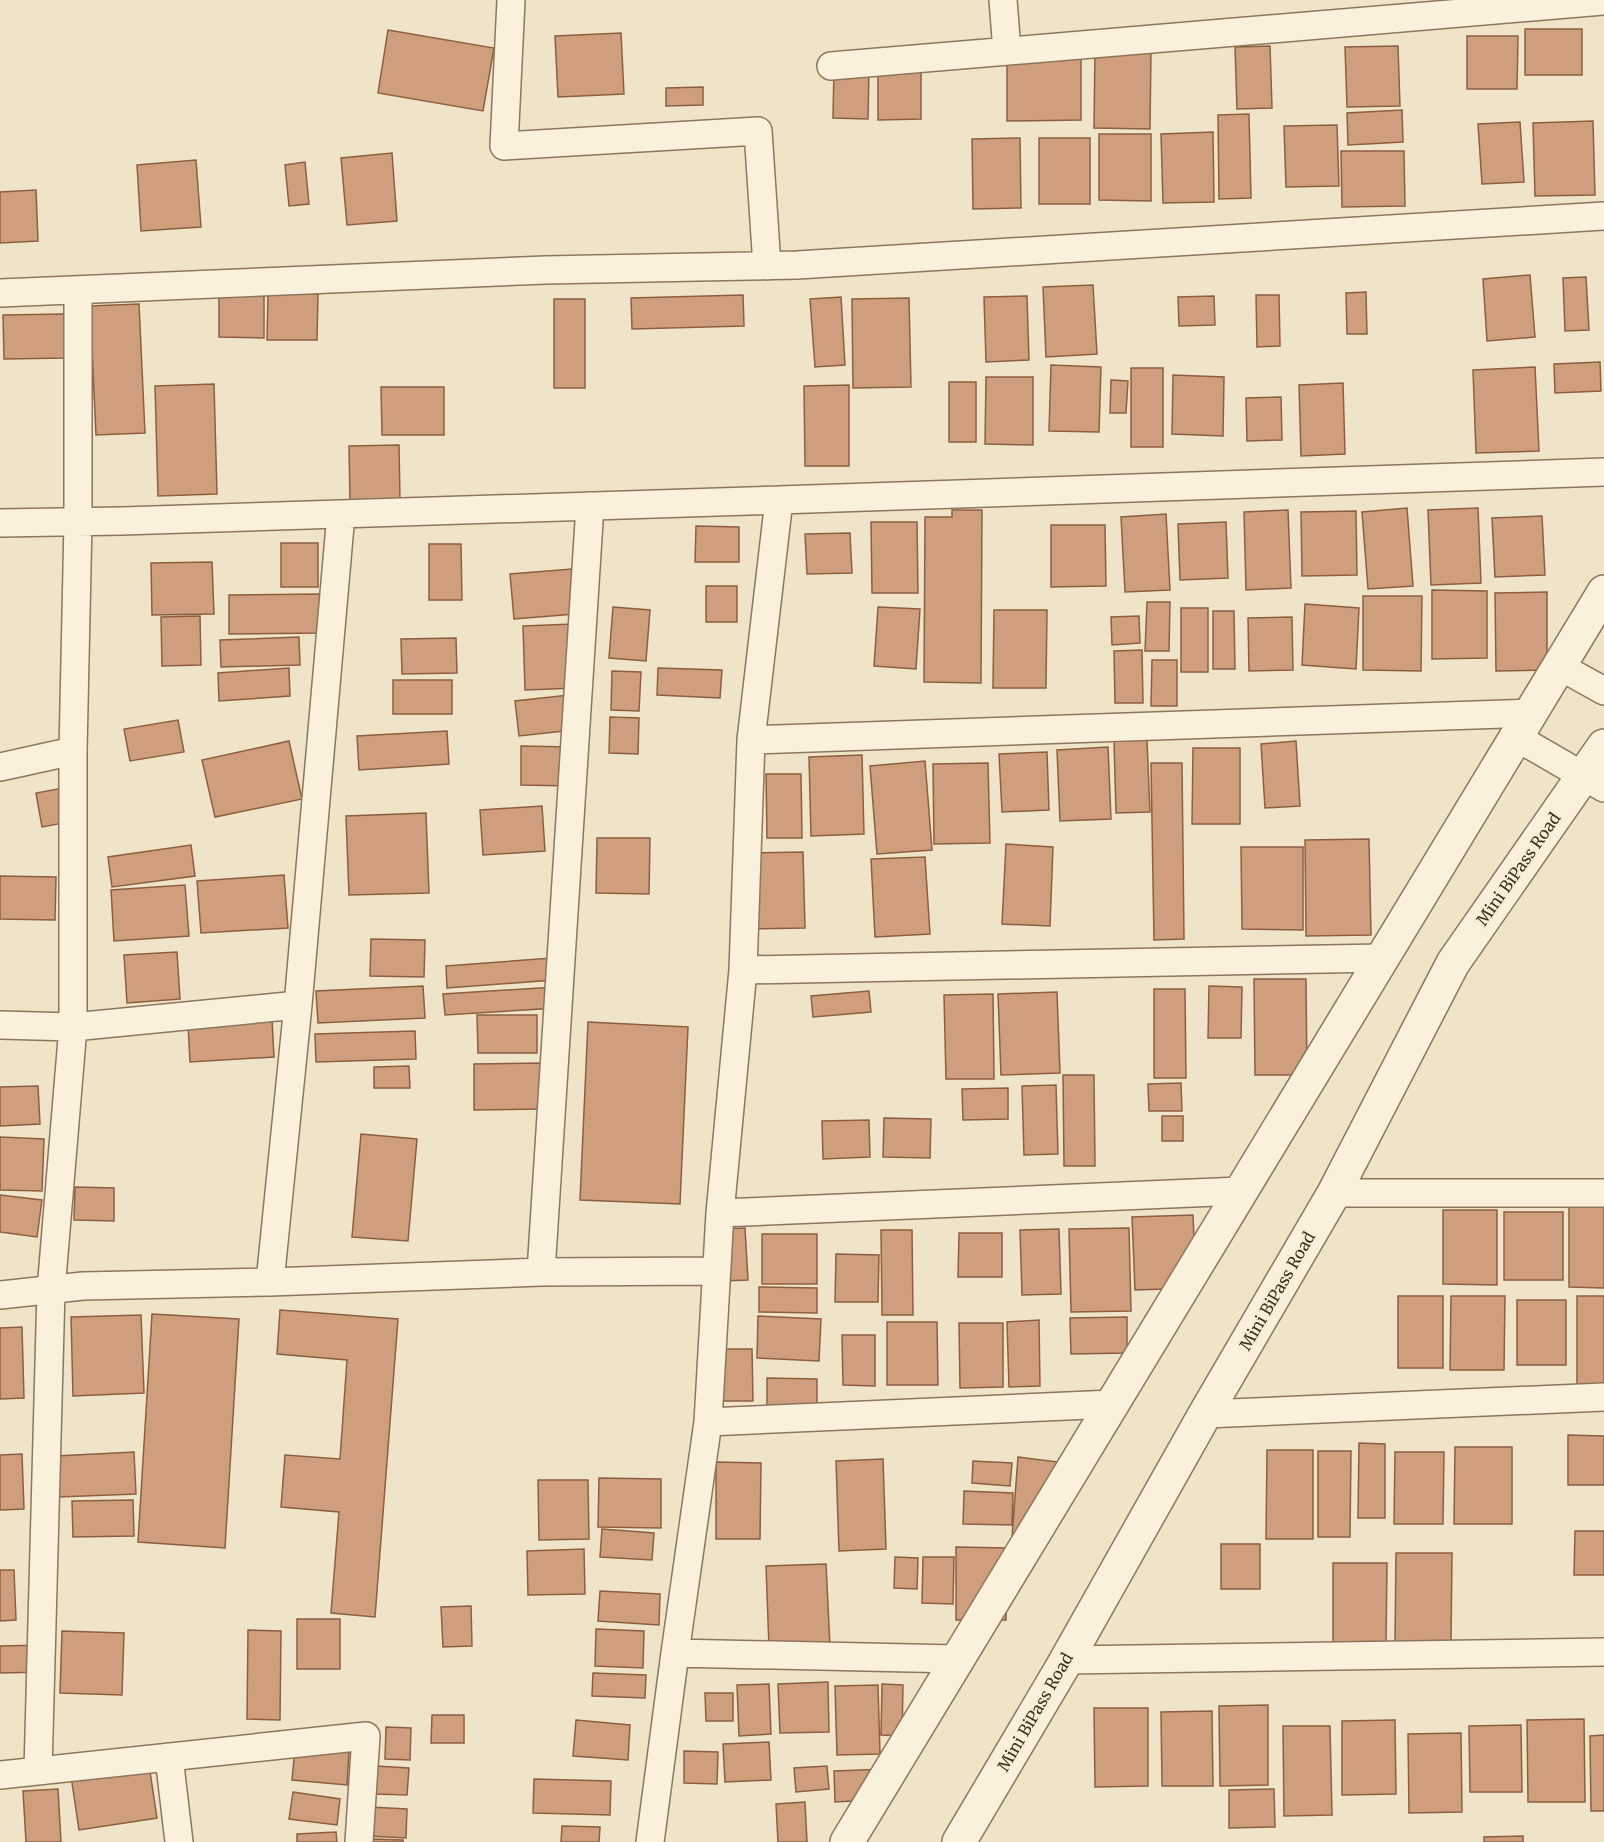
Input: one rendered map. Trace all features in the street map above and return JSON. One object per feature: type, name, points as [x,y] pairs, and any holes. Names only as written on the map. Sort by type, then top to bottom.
[{"type":"street","points":[[511,0],[504,146],[758,131],[767,266]]},
{"type":"street","points":[[1003,0],[1007,51]]},
{"type":"street","points":[[831,66],[1604,1]]},
{"type":"street","points":[[0,293],[545,270],[767,266],[1604,216]]},
{"type":"street","points":[[38,1771],[51,1290],[73,1027],[73,751],[78,522],[78,290]]},
{"type":"street","points":[[0,523],[341,514],[1604,472]]},
{"type":"street","points":[[650,1842],[708,1422],[720,1213],[742,970],[751,740],[779,500]]},
{"type":"street","points":[[542,1272],[590,506]]},
{"type":"street","points":[[270,1282],[298,1005],[341,514]]},
{"type":"street","points":[[847,1842],[1604,592]]},
{"type":"street","points":[[1559,666],[1604,691]]},
{"type":"street","points":[[751,740],[1523,725],[1594,782]]},
{"type":"street","name":"Mini BiPass Road","points":[[959,1842],[1334,1194],[1453,963],[1594,782],[1604,746]]},
{"type":"street","points":[[0,767],[73,751]]},
{"type":"street","points":[[742,970],[1382,958]]},
{"type":"street","points":[[0,1024],[73,1027],[298,1005]]},
{"type":"street","points":[[720,1213],[1240,1191]]},
{"type":"street","points":[[1334,1194],[1604,1193]]},
{"type":"street","points":[[0,1295],[82,1286],[542,1272],[716,1271]]},
{"type":"street","points":[[1205,1414],[1604,1397]]},
{"type":"street","points":[[708,1422],[1112,1404]]},
{"type":"street","points":[[1066,1660],[1604,1652]]},
{"type":"street","points":[[675,1653],[957,1659]]},
{"type":"street","points":[[0,1775],[366,1736],[359,1842]]},
{"type":"street","points":[[170,1757],[179,1842]]},
{"type":"building","points":[[1525,29],[1582,29],[1582,75],[1525,75]]},
{"type":"building","points":[[388,30],[494,48],[483,111],[378,93]]},
{"type":"building","points":[[621,33],[624,94],[558,97],[555,36]]},
{"type":"building","points":[[1467,36],[1518,36],[1517,89],[1467,89]]},
{"type":"building","points":[[1270,46],[1272,108],[1237,109],[1235,47]]},
{"type":"building","points":[[1398,46],[1400,106],[1347,107],[1345,47]]},
{"type":"building","points":[[1095,51],[1151,51],[1150,129],[1094,128]]},
{"type":"building","points":[[1007,58],[1081,58],[1081,120],[1007,121]]},
{"type":"building","points":[[834,67],[869,68],[868,119],[833,118]]},
{"type":"building","points":[[878,71],[921,71],[921,119],[878,120]]},
{"type":"building","points":[[703,87],[703,105],[666,106],[666,88]]},
{"type":"building","points":[[1402,110],[1403,142],[1348,145],[1347,113]]},
{"type":"building","points":[[1249,114],[1251,198],[1219,199],[1218,115]]},
{"type":"building","points":[[1593,121],[1595,195],[1535,196],[1533,123]]},
{"type":"building","points":[[1520,122],[1524,182],[1482,184],[1478,124]]},
{"type":"building","points":[[1337,125],[1339,186],[1286,187],[1284,126]]},
{"type":"building","points":[[1213,132],[1214,202],[1163,203],[1161,134]]},
{"type":"building","points":[[1099,134],[1151,134],[1151,201],[1099,200]]},
{"type":"building","points":[[1020,138],[1021,208],[973,209],[972,139]]},
{"type":"building","points":[[1039,138],[1090,138],[1090,204],[1039,204]]},
{"type":"building","points":[[1341,151],[1404,151],[1405,206],[1342,207]]},
{"type":"building","points":[[392,153],[397,221],[347,225],[341,158]]},
{"type":"building","points":[[196,160],[201,227],[141,231],[137,165]]},
{"type":"building","points":[[305,162],[309,204],[289,206],[285,165]]},
{"type":"building","points":[[36,190],[38,241],[0,243],[0,192]]},
{"type":"building","points":[[1530,275],[1535,337],[1487,341],[1483,279]]},
{"type":"building","points":[[1586,277],[1589,330],[1565,331],[1563,278]]},
{"type":"building","points":[[1093,285],[1097,354],[1046,357],[1043,287]]},
{"type":"building","points":[[1366,292],[1367,334],[1347,334],[1346,293]]},
{"type":"building","points":[[219,293],[264,293],[264,338],[219,337]]},
{"type":"building","points":[[268,294],[318,294],[317,340],[267,340]]},
{"type":"building","points":[[743,295],[744,326],[632,329],[631,298]]},
{"type":"building","points":[[1256,295],[1279,295],[1280,346],[1257,347]]},
{"type":"building","points":[[1027,296],[1029,360],[986,362],[984,297]]},
{"type":"building","points":[[1214,296],[1215,325],[1179,326],[1178,297]]},
{"type":"building","points":[[841,297],[845,365],[815,367],[810,299]]},
{"type":"building","points":[[909,298],[911,387],[853,388],[852,299]]},
{"type":"building","points":[[554,299],[585,299],[585,388],[554,388]]},
{"type":"building","points":[[139,304],[145,433],[96,435],[90,306]]},
{"type":"building","points":[[65,314],[66,358],[4,359],[3,315]]},
{"type":"building","points":[[1600,362],[1601,391],[1555,393],[1554,364]]},
{"type":"building","points":[[1051,365],[1101,367],[1099,432],[1049,431]]},
{"type":"building","points":[[1535,367],[1539,451],[1476,453],[1473,370]]},
{"type":"building","points":[[1131,368],[1163,368],[1163,447],[1131,447]]},
{"type":"building","points":[[1173,375],[1224,377],[1223,436],[1172,434]]},
{"type":"building","points":[[986,377],[1033,377],[1033,445],[985,444]]},
{"type":"building","points":[[1111,380],[1128,381],[1126,413],[1110,413]]},
{"type":"building","points":[[949,382],[976,382],[976,442],[949,442]]},
{"type":"building","points":[[1343,383],[1345,454],[1301,456],[1299,385]]},
{"type":"building","points":[[214,384],[217,494],[158,496],[155,386]]},
{"type":"building","points":[[849,385],[849,466],[805,466],[804,386]]},
{"type":"building","points":[[381,387],[444,387],[444,435],[382,435]]},
{"type":"building","points":[[1281,397],[1282,440],[1247,441],[1246,398]]},
{"type":"building","points":[[399,445],[400,501],[350,502],[349,446]]},
{"type":"building","points":[[1407,508],[1413,586],[1368,589],[1362,512]]},
{"type":"building","points":[[1478,508],[1481,583],[1431,585],[1428,510]]},
{"type":"building","points":[[952,510],[982,510],[981,683],[924,682],[925,517],[952,517]]},
{"type":"building","points":[[1288,510],[1291,588],[1246,590],[1244,512]]},
{"type":"building","points":[[1356,511],[1357,575],[1302,576],[1301,512]]},
{"type":"building","points":[[1166,514],[1170,590],[1125,592],[1121,517]]},
{"type":"building","points":[[1542,516],[1545,575],[1495,577],[1492,518]]},
{"type":"building","points":[[871,522],[917,522],[918,593],[872,593]]},
{"type":"building","points":[[1226,522],[1228,578],[1180,580],[1178,524]]},
{"type":"building","points":[[1051,525],[1105,525],[1106,586],[1051,587]]},
{"type":"building","points":[[696,526],[739,527],[739,562],[695,562]]},
{"type":"building","points":[[850,533],[852,573],[807,574],[805,534]]},
{"type":"building","points":[[281,543],[318,543],[318,587],[281,587]]},
{"type":"building","points":[[429,544],[461,544],[462,600],[429,600]]},
{"type":"building","points":[[212,562],[214,614],[152,615],[151,563]]},
{"type":"building","points":[[572,569],[575,614],[514,619],[510,574]]},
{"type":"building","points":[[706,586],[737,586],[737,622],[706,622]]},
{"type":"building","points":[[1432,590],[1487,591],[1487,658],[1432,659]]},
{"type":"building","points":[[1547,592],[1547,670],[1496,671],[1495,593]]},
{"type":"building","points":[[320,594],[321,633],[229,634],[229,595]]},
{"type":"building","points":[[1363,596],[1422,596],[1421,671],[1363,670]]},
{"type":"building","points":[[1147,602],[1170,602],[1169,651],[1145,651]]},
{"type":"building","points":[[1305,604],[1359,608],[1356,669],[1302,665]]},
{"type":"building","points":[[613,607],[650,610],[646,661],[609,658]]},
{"type":"building","points":[[878,607],[920,609],[916,669],[874,666]]},
{"type":"building","points":[[1181,608],[1208,608],[1208,672],[1181,672]]},
{"type":"building","points":[[994,610],[1047,610],[1046,688],[993,688]]},
{"type":"building","points":[[1213,611],[1234,611],[1235,669],[1213,669]]},
{"type":"building","points":[[200,616],[201,665],[162,666],[161,617]]},
{"type":"building","points":[[1139,616],[1140,643],[1112,645],[1111,617]]},
{"type":"building","points":[[1292,617],[1293,670],[1249,671],[1248,618]]},
{"type":"building","points":[[574,624],[576,688],[525,690],[523,626]]},
{"type":"building","points":[[299,637],[300,665],[221,667],[220,640]]},
{"type":"building","points":[[456,638],[457,673],[402,674],[401,639]]},
{"type":"building","points":[[1142,650],[1143,703],[1115,703],[1114,651]]},
{"type":"building","points":[[1152,660],[1177,660],[1177,706],[1151,706]]},
{"type":"building","points":[[289,668],[290,696],[219,701],[218,673]]},
{"type":"building","points":[[658,668],[722,670],[720,698],[657,695]]},
{"type":"building","points":[[612,671],[641,672],[639,711],[611,710]]},
{"type":"building","points":[[393,680],[452,680],[452,714],[393,714]]},
{"type":"building","points":[[569,695],[573,730],[519,736],[515,701]]},
{"type":"building","points":[[610,717],[639,718],[638,754],[609,753]]},
{"type":"building","points":[[178,720],[184,752],[130,761],[124,729]]},
{"type":"building","points":[[447,731],[449,764],[359,770],[357,736]]},
{"type":"building","points":[[1147,740],[1150,812],[1116,813],[1114,741]]},
{"type":"building","points":[[289,741],[302,799],[215,817],[202,760]]},
{"type":"building","points":[[1296,741],[1300,806],[1265,808],[1261,744]]},
{"type":"building","points":[[521,746],[572,747],[571,786],[521,785]]},
{"type":"building","points":[[1108,747],[1111,819],[1060,821],[1057,750]]},
{"type":"building","points":[[1193,748],[1240,748],[1240,824],[1192,824]]},
{"type":"building","points":[[1047,752],[1049,810],[1002,812],[999,754]]},
{"type":"building","points":[[862,755],[864,834],[811,836],[809,757]]},
{"type":"building","points":[[925,761],[932,850],[877,854],[870,766]]},
{"type":"building","points":[[988,763],[990,843],[934,844],[933,764]]},
{"type":"building","points":[[1151,763],[1182,763],[1184,939],[1154,940]]},
{"type":"building","points":[[766,774],[801,774],[802,838],[767,838]]},
{"type":"building","points":[[74,786],[80,820],[42,827],[36,793]]},
{"type":"building","points":[[542,806],[545,851],[483,855],[480,810]]},
{"type":"building","points":[[426,813],[429,893],[349,895],[346,816]]},
{"type":"building","points":[[597,838],[650,838],[649,894],[596,893]]},
{"type":"building","points":[[1369,839],[1371,935],[1306,936],[1305,840]]},
{"type":"building","points":[[1006,844],[1053,847],[1050,926],[1002,924]]},
{"type":"building","points":[[191,845],[195,876],[112,887],[108,857]]},
{"type":"building","points":[[1241,847],[1303,847],[1303,930],[1242,929]]},
{"type":"building","points":[[803,852],[805,928],[755,929],[753,853]]},
{"type":"building","points":[[925,857],[930,934],[875,937],[871,859]]},
{"type":"building","points":[[284,875],[288,928],[201,933],[197,881]]},
{"type":"building","points":[[0,876],[56,877],[55,920],[0,919]]},
{"type":"building","points":[[185,885],[189,936],[114,941],[111,890]]},
{"type":"building","points":[[371,939],[425,940],[424,977],[370,976]]},
{"type":"building","points":[[177,952],[180,999],[127,1003],[124,955]]},
{"type":"building","points":[[552,958],[554,980],[447,988],[446,966]]},
{"type":"building","points":[[1254,979],[1306,979],[1307,1075],[1255,1075]]},
{"type":"building","points":[[423,986],[425,1018],[318,1023],[316,991]]},
{"type":"building","points":[[1209,986],[1242,987],[1241,1038],[1208,1038]]},
{"type":"building","points":[[555,987],[557,1008],[445,1015],[443,994]]},
{"type":"building","points":[[1154,989],[1185,989],[1186,1078],[1154,1078]]},
{"type":"building","points":[[869,991],[871,1012],[813,1017],[811,996]]},
{"type":"building","points":[[1057,992],[1060,1073],[1001,1075],[998,994]]},
{"type":"building","points":[[993,994],[994,1079],[946,1079],[944,995]]},
{"type":"building","points":[[477,1015],[537,1015],[537,1053],[478,1053]]},
{"type":"building","points":[[272,1019],[274,1057],[190,1062],[188,1024]]},
{"type":"building","points":[[588,1022],[688,1027],[680,1204],[580,1200]]},
{"type":"building","points":[[415,1031],[416,1059],[316,1062],[315,1034]]},
{"type":"building","points":[[541,1063],[543,1109],[474,1110],[474,1064]]},
{"type":"building","points":[[409,1066],[410,1088],[374,1088],[374,1067]]},
{"type":"building","points":[[1063,1075],[1094,1075],[1095,1166],[1064,1166]]},
{"type":"building","points":[[1181,1083],[1182,1111],[1149,1111],[1148,1084]]},
{"type":"building","points":[[1056,1085],[1058,1154],[1024,1155],[1022,1086]]},
{"type":"building","points":[[38,1086],[40,1124],[0,1126],[0,1087]]},
{"type":"building","points":[[1008,1088],[1008,1119],[963,1120],[962,1089]]},
{"type":"building","points":[[1162,1116],[1183,1116],[1183,1141],[1162,1141]]},
{"type":"building","points":[[884,1118],[931,1119],[930,1158],[883,1157]]},
{"type":"building","points":[[869,1120],[870,1157],[823,1159],[822,1121]]},
{"type":"building","points":[[361,1134],[417,1139],[408,1241],[352,1237]]},
{"type":"building","points":[[0,1137],[44,1139],[42,1191],[0,1190]]},
{"type":"building","points":[[75,1187],[114,1188],[114,1221],[74,1220]]},
{"type":"building","points":[[0,1195],[42,1200],[37,1237],[0,1232]]},
{"type":"building","points":[[1569,1203],[1604,1204],[1604,1288],[1569,1287]]},
{"type":"building","points":[[1443,1210],[1497,1210],[1497,1285],[1443,1284]]},
{"type":"building","points":[[1504,1212],[1563,1212],[1563,1280],[1504,1280]]},
{"type":"building","points":[[1193,1215],[1196,1288],[1135,1290],[1132,1217]]},
{"type":"building","points":[[745,1228],[748,1280],[724,1281],[722,1229]]},
{"type":"building","points":[[1129,1228],[1131,1311],[1071,1312],[1069,1229]]},
{"type":"building","points":[[1059,1229],[1061,1294],[1022,1295],[1020,1230]]},
{"type":"building","points":[[881,1230],[912,1230],[913,1315],[882,1315]]},
{"type":"building","points":[[959,1233],[1002,1233],[1002,1277],[958,1277]]},
{"type":"building","points":[[762,1234],[817,1234],[817,1284],[762,1284]]},
{"type":"building","points":[[836,1254],[879,1255],[878,1302],[835,1302]]},
{"type":"building","points":[[759,1287],[817,1288],[817,1313],[759,1312]]},
{"type":"building","points":[[1398,1296],[1443,1296],[1443,1368],[1398,1368]]},
{"type":"building","points":[[1451,1296],[1505,1296],[1504,1370],[1450,1370]]},
{"type":"building","points":[[1577,1296],[1604,1296],[1604,1385],[1577,1385]]},
{"type":"building","points":[[1517,1300],[1566,1300],[1566,1365],[1517,1365]]},
{"type":"building","points":[[280,1310],[398,1319],[375,1617],[331,1613],[339,1512],[281,1507],[285,1455],[340,1459],[347,1360],[277,1354]]},
{"type":"building","points":[[152,1314],[239,1319],[225,1548],[138,1542]]},
{"type":"building","points":[[141,1315],[144,1393],[73,1396],[71,1317]]},
{"type":"building","points":[[758,1316],[821,1319],[819,1361],[757,1358]]},
{"type":"building","points":[[1127,1317],[1127,1353],[1071,1354],[1070,1318]]},
{"type":"building","points":[[1039,1320],[1040,1386],[1009,1387],[1007,1322]]},
{"type":"building","points":[[887,1322],[937,1322],[938,1385],[887,1385]]},
{"type":"building","points":[[959,1323],[1003,1323],[1003,1387],[960,1388]]},
{"type":"building","points":[[22,1327],[24,1398],[0,1399],[0,1328]]},
{"type":"building","points":[[842,1335],[875,1335],[875,1386],[843,1385]]},
{"type":"building","points":[[718,1349],[752,1349],[753,1401],[719,1401]]},
{"type":"building","points":[[767,1378],[817,1379],[817,1415],[767,1414]]},
{"type":"building","points":[[1568,1435],[1604,1436],[1604,1485],[1568,1485]]},
{"type":"building","points":[[1359,1443],[1385,1444],[1385,1518],[1358,1518]]},
{"type":"building","points":[[1455,1447],[1512,1447],[1512,1524],[1454,1524]]},
{"type":"building","points":[[1267,1450],[1313,1450],[1313,1539],[1266,1539]]},
{"type":"building","points":[[1318,1451],[1351,1451],[1350,1537],[1318,1537]]},
{"type":"building","points":[[134,1452],[136,1494],[58,1497],[56,1456]]},
{"type":"building","points":[[1395,1452],[1444,1452],[1443,1524],[1394,1524]]},
{"type":"building","points":[[22,1454],[24,1509],[0,1510],[0,1455]]},
{"type":"building","points":[[1018,1457],[1066,1463],[1011,1550]]},
{"type":"building","points":[[883,1459],[886,1549],[839,1551],[836,1461]]},
{"type":"building","points":[[973,1461],[1012,1463],[1010,1486],[972,1483]]},
{"type":"building","points":[[716,1462],[761,1463],[760,1539],[716,1539]]},
{"type":"building","points":[[599,1478],[661,1479],[661,1528],[598,1527]]},
{"type":"building","points":[[538,1480],[588,1480],[589,1539],[539,1540]]},
{"type":"building","points":[[964,1491],[1013,1493],[1012,1525],[963,1524]]},
{"type":"building","points":[[133,1500],[134,1536],[73,1537],[72,1501]]},
{"type":"building","points":[[602,1529],[654,1533],[652,1560],[600,1557]]},
{"type":"building","points":[[1575,1531],[1604,1531],[1604,1575],[1574,1575]]},
{"type":"building","points":[[1221,1544],[1260,1544],[1260,1589],[1221,1589]]},
{"type":"building","points":[[956,1547],[1007,1548],[1006,1620],[956,1620]]},
{"type":"building","points":[[584,1549],[585,1594],[528,1595],[527,1551]]},
{"type":"building","points":[[1396,1553],[1452,1553],[1451,1644],[1395,1644]]},
{"type":"building","points":[[895,1557],[918,1558],[917,1589],[894,1588]]},
{"type":"building","points":[[923,1557],[954,1557],[953,1604],[922,1603]]},
{"type":"building","points":[[1333,1563],[1387,1563],[1386,1644],[1333,1643]]},
{"type":"building","points":[[826,1564],[830,1646],[769,1648],[766,1566]]},
{"type":"building","points":[[0,1570],[14,1570],[16,1620],[0,1621]]},
{"type":"building","points":[[600,1591],[660,1594],[659,1625],[598,1621]]},
{"type":"building","points":[[471,1606],[472,1646],[443,1647],[441,1607]]},
{"type":"building","points":[[297,1619],[340,1619],[340,1669],[297,1669]]},
{"type":"building","points":[[596,1629],[644,1631],[643,1668],[595,1666]]},
{"type":"building","points":[[248,1630],[281,1631],[280,1720],[247,1719]]},
{"type":"building","points":[[62,1631],[124,1633],[122,1695],[60,1693]]},
{"type":"building","points":[[45,1645],[47,1672],[0,1673],[0,1646]]},
{"type":"building","points":[[593,1673],[646,1675],[645,1698],[592,1696]]},
{"type":"building","points":[[828,1682],[829,1732],[780,1733],[778,1684]]},
{"type":"building","points":[[769,1684],[771,1734],[739,1736],[737,1685]]},
{"type":"building","points":[[882,1684],[903,1685],[902,1736],[881,1735]]},
{"type":"building","points":[[878,1685],[880,1754],[837,1755],[835,1686]]},
{"type":"building","points":[[705,1693],[733,1693],[733,1721],[706,1721]]},
{"type":"building","points":[[1268,1705],[1268,1785],[1220,1786],[1219,1706]]},
{"type":"building","points":[[1094,1708],[1148,1708],[1148,1786],[1095,1787]]},
{"type":"building","points":[[1212,1711],[1213,1786],[1162,1786],[1161,1712]]},
{"type":"building","points":[[432,1715],[464,1715],[464,1743],[431,1743]]},
{"type":"building","points":[[1584,1719],[1585,1802],[1528,1802],[1527,1720]]},
{"type":"building","points":[[576,1720],[630,1725],[628,1760],[573,1756]]},
{"type":"building","points":[[1395,1720],[1396,1794],[1342,1795],[1342,1721]]},
{"type":"building","points":[[1521,1725],[1522,1792],[1470,1792],[1469,1726]]},
{"type":"building","points":[[1283,1726],[1330,1726],[1332,1815],[1284,1816]]},
{"type":"building","points":[[386,1727],[411,1728],[410,1760],[385,1759]]},
{"type":"building","points":[[1461,1733],[1462,1812],[1409,1813],[1408,1734]]},
{"type":"building","points":[[1604,1735],[1604,1811],[1591,1811],[1590,1736]]},
{"type":"building","points":[[769,1742],[771,1780],[725,1782],[723,1744]]},
{"type":"building","points":[[295,1748],[349,1752],[347,1785],[292,1780]]},
{"type":"building","points":[[684,1751],[718,1752],[717,1784],[684,1783]]},
{"type":"building","points":[[149,1765],[157,1818],[79,1830],[71,1776]]},
{"type":"building","points":[[376,1766],[409,1768],[407,1795],[374,1794]]},
{"type":"building","points":[[827,1766],[829,1789],[796,1792],[794,1768]]},
{"type":"building","points":[[887,1769],[888,1799],[835,1802],[834,1771]]},
{"type":"building","points":[[534,1779],[611,1781],[610,1815],[533,1813]]},
{"type":"building","points":[[58,1789],[61,1842],[26,1842],[23,1791]]},
{"type":"building","points":[[1274,1789],[1275,1827],[1229,1828],[1229,1790]]},
{"type":"building","points":[[293,1792],[340,1799],[337,1825],[289,1819]]},
{"type":"building","points":[[805,1802],[807,1842],[778,1842],[776,1804]]},
{"type":"building","points":[[369,1807],[407,1809],[406,1838],[368,1836]]},
{"type":"building","points":[[562,1826],[600,1827],[599,1842],[561,1842]]},
{"type":"building","points":[[336,1832],[337,1842],[297,1842],[297,1834]]},
{"type":"building","points":[[1523,1836],[1523,1842],[1484,1842],[1484,1837]]},
{"type":"building","points":[[373,1839],[403,1840],[403,1842],[372,1842]]}]
